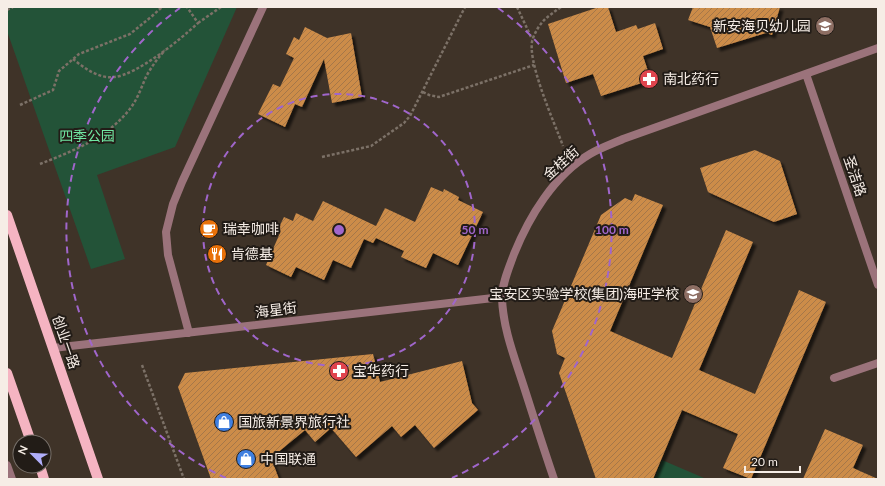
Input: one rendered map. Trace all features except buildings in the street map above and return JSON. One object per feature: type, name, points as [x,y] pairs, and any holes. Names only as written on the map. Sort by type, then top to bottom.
[{"type":"main road","name":"创业一路","points":[[7,215],[98,479]]},
{"type":"main road","points":[[7,373],[28,434]]},
{"type":"street","points":[[189,333],[168,255],[166,232],[182,182],[263,7]]},
{"type":"street","name":"金桂街","points":[[554,479],[510,344],[502,297],[507,274],[528,222],[544,199],[562,176],[589,155],[623,139],[878,48]]},
{"type":"street","name":"圣洁路","points":[[806,74],[878,286]]},
{"type":"street","name":"海星街","points":[[53,348],[502,297]]},
{"type":"street","points":[[834,378],[878,363]]},
{"type":"street","points":[[7,465],[12,479]]},
{"type":"path","points":[[7,10],[13,7]]},
{"type":"path","points":[[20,105],[53,90],[59,71],[79,54],[130,34],[162,7]]},
{"type":"path","points":[[187,7],[198,23]]},
{"type":"path","points":[[73,59],[90,71],[105,76],[114,77],[129,73],[182,38],[198,23],[221,7]]},
{"type":"path","points":[[322,157],[371,146],[404,123],[410,116],[423,92],[465,7]]},
{"type":"path","points":[[517,7],[532,39]]},
{"type":"path","points":[[561,7],[544,19],[532,39],[531,49],[534,65],[563,146]]},
{"type":"path","points":[[40,164],[90,142],[105,133],[132,106],[154,63],[165,50]]},
{"type":"path","points":[[423,92],[439,98],[534,65]]},
{"type":"path","points":[[142,365],[184,479]]},
{"type":"green space","name":"四季公园","points":[[7,7],[237,7],[175,147],[97,175],[125,259],[91,269],[7,31]]},
{"type":"green space","points":[[662,460],[704,478],[707,479],[654,479]]},
{"type":"place","name":"新安海贝幼儿园","points":[[825,26]]},
{"type":"place","name":"南北药行","points":[[649,79]]},
{"type":"place","name":"瑞幸咖啡","points":[[209,229]]},
{"type":"place","name":"肯德基","points":[[217,254]]},
{"type":"place","name":"宝安区实验学校(集团)海旺学校","points":[[693,294]]},
{"type":"place","name":"宝华药行","points":[[339,371]]},
{"type":"place","name":"国旅新景界旅行社","points":[[224,422]]},
{"type":"place","name":"中国联通","points":[[246,459]]}]
